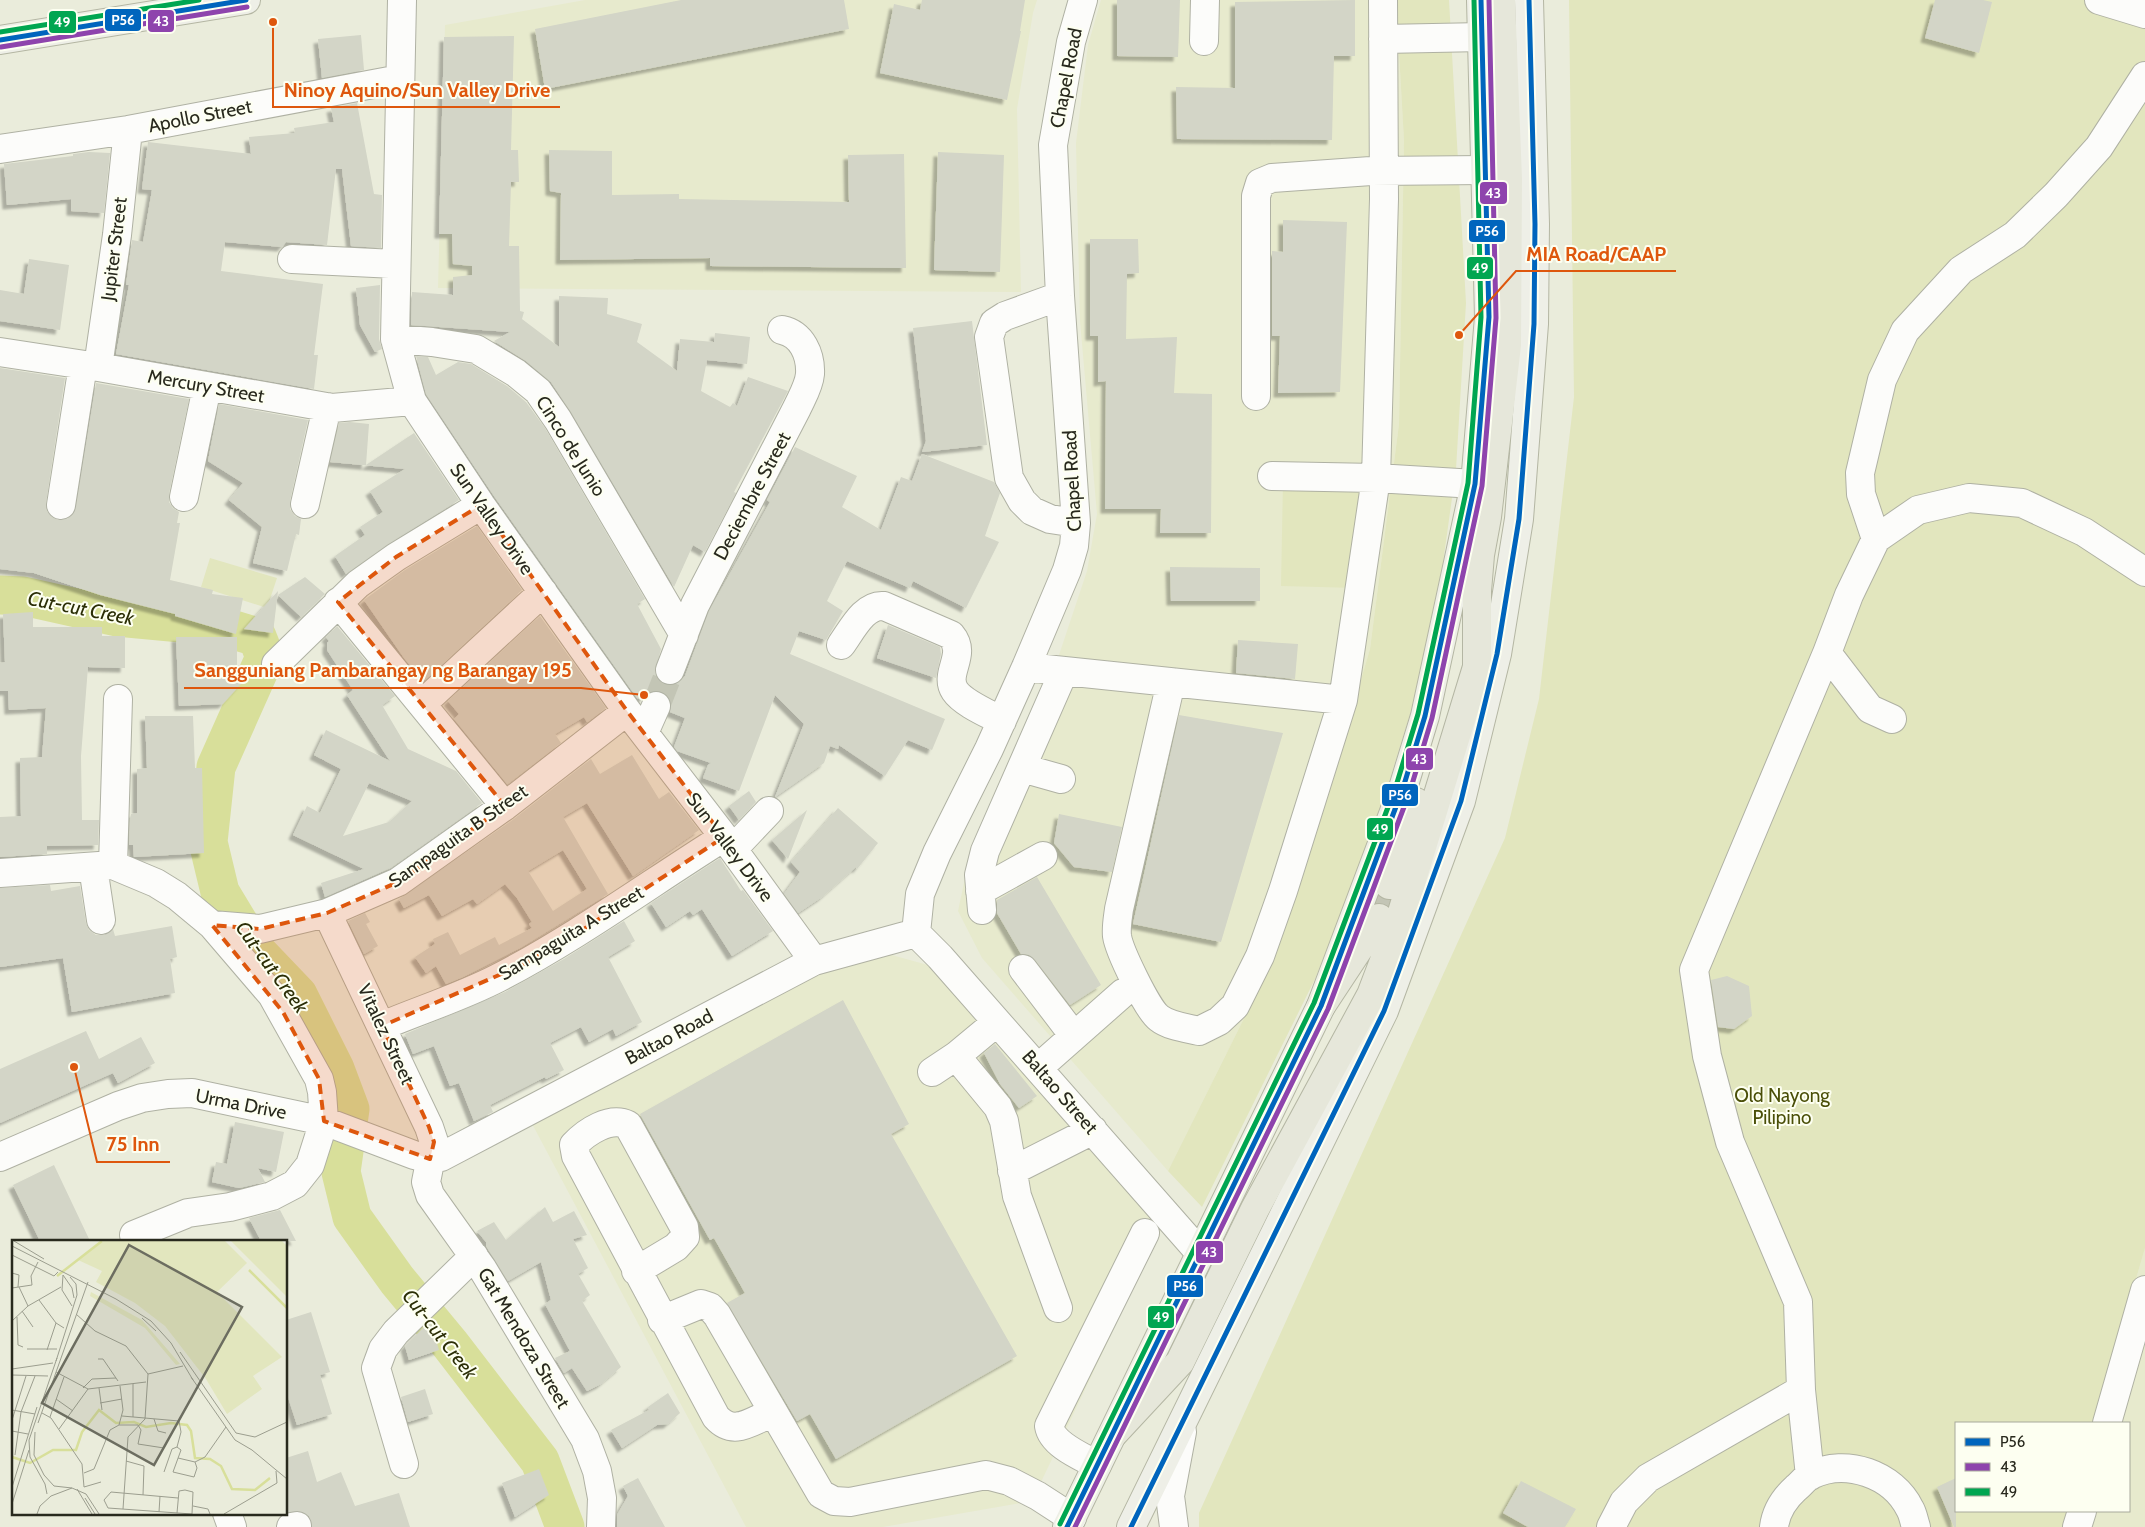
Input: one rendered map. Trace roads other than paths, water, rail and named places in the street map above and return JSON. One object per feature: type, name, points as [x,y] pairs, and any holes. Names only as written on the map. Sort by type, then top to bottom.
[{"type":"highway","points":[[1113,1434],[1180,1362],[1250,1217],[1371,995],[1400,919],[1477,668],[1477,591],[1480,555],[1488,517],[1507,345],[1508,178],[1501,0]]},
{"type":"highway","points":[[1390,885],[1442,723],[1477,591]]},
{"type":"highway","points":[[1321,1006],[1379,918]]},
{"type":"main road","points":[[0,40],[246,0]]},
{"type":"main road","points":[[1069,1522],[1321,1006],[1403,788],[1425,716],[1475,484],[1489,317],[1481,0]]},
{"type":"main road","points":[[1131,1527],[1384,1011],[1461,801],[1497,654],[1519,519],[1534,324],[1535,224],[1529,0]]},
{"type":"street","name":"Sun Valley Drive","points":[[402,0],[395,339],[412,401],[481,505],[627,711],[728,843],[814,961]]},
{"type":"street","name":"Chapel Road","points":[[916,933],[920,894],[937,853],[1002,721],[1026,667],[1067,570],[1074,546],[1076,523],[1060,296],[1053,145],[1071,42],[1083,0]]},
{"type":"street","points":[[1204,41],[1205,0]]},
{"type":"street","points":[[1171,682],[1119,909],[1117,936],[1122,954],[1158,1018],[1198,1031],[1219,1021],[1235,1006],[1260,956],[1283,891],[1343,700],[1376,478],[1384,198],[1383,0]]},
{"type":"street","points":[[2100,0],[2145,14]]},
{"type":"street","points":[[1383,39],[1483,37]]},
{"type":"street","points":[[1876,539],[1861,494],[1860,473],[1882,380],[1905,331],[1961,270],[2015,234],[2056,195],[2099,147],[2145,76]]},
{"type":"street","name":"Apollo Street","points":[[0,149],[128,130],[400,79]]},
{"type":"street","name":"Jupiter Street","points":[[62,505],[116,245],[128,130]]},
{"type":"street","points":[[1256,396],[1256,196],[1260,183],[1272,178],[1383,171],[1486,170]]},
{"type":"street","points":[[292,259],[396,264]]},
{"type":"street","points":[[1060,296],[1005,316],[994,323],[989,337],[1009,478],[1022,501],[1032,511],[1050,519],[1076,523]]},
{"type":"street","name":"Deciembre Street","points":[[670,670],[695,605],[797,408],[808,383],[810,373],[807,351],[790,331],[782,330]]},
{"type":"street","name":"Cinco de Junio","points":[[395,339],[462,345],[476,349],[516,373],[538,391],[558,420],[684,635]]},
{"type":"street","name":"Mercury Street","points":[[0,352],[332,408],[412,401]]},
{"type":"street","points":[[184,497],[208,387]]},
{"type":"street","points":[[305,504],[327,407]]},
{"type":"street","points":[[1272,476],[1376,478],[1475,484]]},
{"type":"street","points":[[1810,1476],[1800,1390],[1798,1302],[1730,1142],[1707,1056],[1694,970],[1827,653],[1849,595],[1876,539],[1918,510],[1969,498],[2022,503],[2084,532],[2145,572]]},
{"type":"street","points":[[276,664],[358,584],[396,557],[481,505]]},
{"type":"street","points":[[422,704],[543,592]]},
{"type":"street","points":[[338,602],[505,806]]},
{"type":"street","points":[[841,645],[866,611],[876,605],[884,606],[951,635],[959,650],[951,679],[956,693],[981,710],[1002,721]]},
{"type":"street","points":[[1827,653],[1870,709],[1892,719]]},
{"type":"street","points":[[1026,667],[1343,700]]},
{"type":"street","points":[[1043,856],[981,901],[979,875],[985,851],[1064,671]]},
{"type":"street","points":[[101,920],[103,866],[118,699]]},
{"type":"street","points":[[644,733],[656,706]]},
{"type":"street","name":"Sampaguita B Street","points":[[236,927],[327,913],[398,882],[505,806],[627,711]]},
{"type":"street","points":[[1022,768],[1061,779]]},
{"type":"street","name":"Sampaguita A Street","points":[[382,1026],[497,979],[573,936],[728,843],[769,810]]},
{"type":"street","points":[[0,873],[103,866],[156,883],[236,927],[319,1078],[342,1128],[295,1184],[272,1196],[230,1207],[188,1213],[134,1234],[136,1240]]},
{"type":"street","name":"Vitalez Street","points":[[327,913],[429,1127],[434,1142],[430,1159]]},
{"type":"street","name":"Baltao Road","points":[[430,1159],[450,1152],[814,961],[916,933]]},
{"type":"street","name":"Baltao Street","points":[[916,933],[940,956],[1201,1254]]},
{"type":"street","points":[[1023,969],[1074,1036]]},
{"type":"street","points":[[1038,1068],[1123,993]]},
{"type":"street","points":[[932,1072],[956,1056],[998,1022]]},
{"type":"street","points":[[956,1056],[998,1107],[1004,1121],[1017,1196],[1058,1308]]},
{"type":"street","name":"Urma Drive","points":[[0,1157],[118,1106],[142,1098],[192,1093],[342,1128],[414,1155],[430,1159]]},
{"type":"street","points":[[636,1271],[676,1247],[685,1237],[684,1227],[628,1125],[620,1121],[611,1121],[581,1137],[574,1145],[576,1156],[636,1271],[662,1320],[716,1417],[723,1425],[734,1428],[772,1412]]},
{"type":"street","points":[[1012,1172],[1092,1130]]},
{"type":"street","name":"Gat Mendoza Street","points":[[430,1159],[426,1182],[430,1195],[474,1256],[585,1439],[597,1471],[602,1498],[601,1527]]},
{"type":"street","points":[[1097,1466],[1061,1442],[1052,1434],[1050,1426],[1145,1233]]},
{"type":"street","points":[[404,1464],[376,1368],[383,1348],[423,1304],[474,1256]]},
{"type":"street","points":[[2107,1422],[2145,1290]]},
{"type":"street","points":[[662,1320],[701,1304],[710,1307],[717,1315],[820,1494],[834,1501],[850,1502],[986,1475],[1009,1480],[1038,1496],[1069,1522]]},
{"type":"street","points":[[1611,1527],[1624,1502],[1648,1478],[1800,1390]]},
{"type":"street","points":[[1174,1527],[1170,1496],[1185,1417]]},
{"type":"street","points":[[1774,1527],[1775,1520],[1786,1497],[1810,1476],[1827,1470],[1852,1468],[1876,1475],[1897,1490],[1910,1509],[1916,1527]]},
{"type":"street","points":[[2077,1527],[2082,1512]]},
{"type":"street","points":[[227,1514],[232,1527]]},
{"type":"waterway","name":"Cut-cut Creek","points":[[0,595],[23,596],[117,617],[224,627],[257,637],[265,657],[216,767],[208,842],[220,892],[255,950],[298,995],[335,1069],[350,1109],[341,1172],[352,1217],[397,1280],[450,1344],[540,1461],[565,1527]]},
{"type":"tunnel","points":[[656,706],[670,670]]},
{"type":"tunnel","points":[[1379,918],[1389,885]]},
{"type":"place","name":"Ninoy Aquino/Sun Valley Drive","points":[[273,22]]},
{"type":"place","name":"MIA Road/CAAP","points":[[1459,335]]},
{"type":"place","name":"Sangguniang Pambarangay ng Barangay 195","points":[[644,695]]},
{"type":"place","name":"75 Inn","points":[[74,1067]]},
{"type":"park label","name":"Old Nayong Pilipino","points":[[1782,1106]]}]
